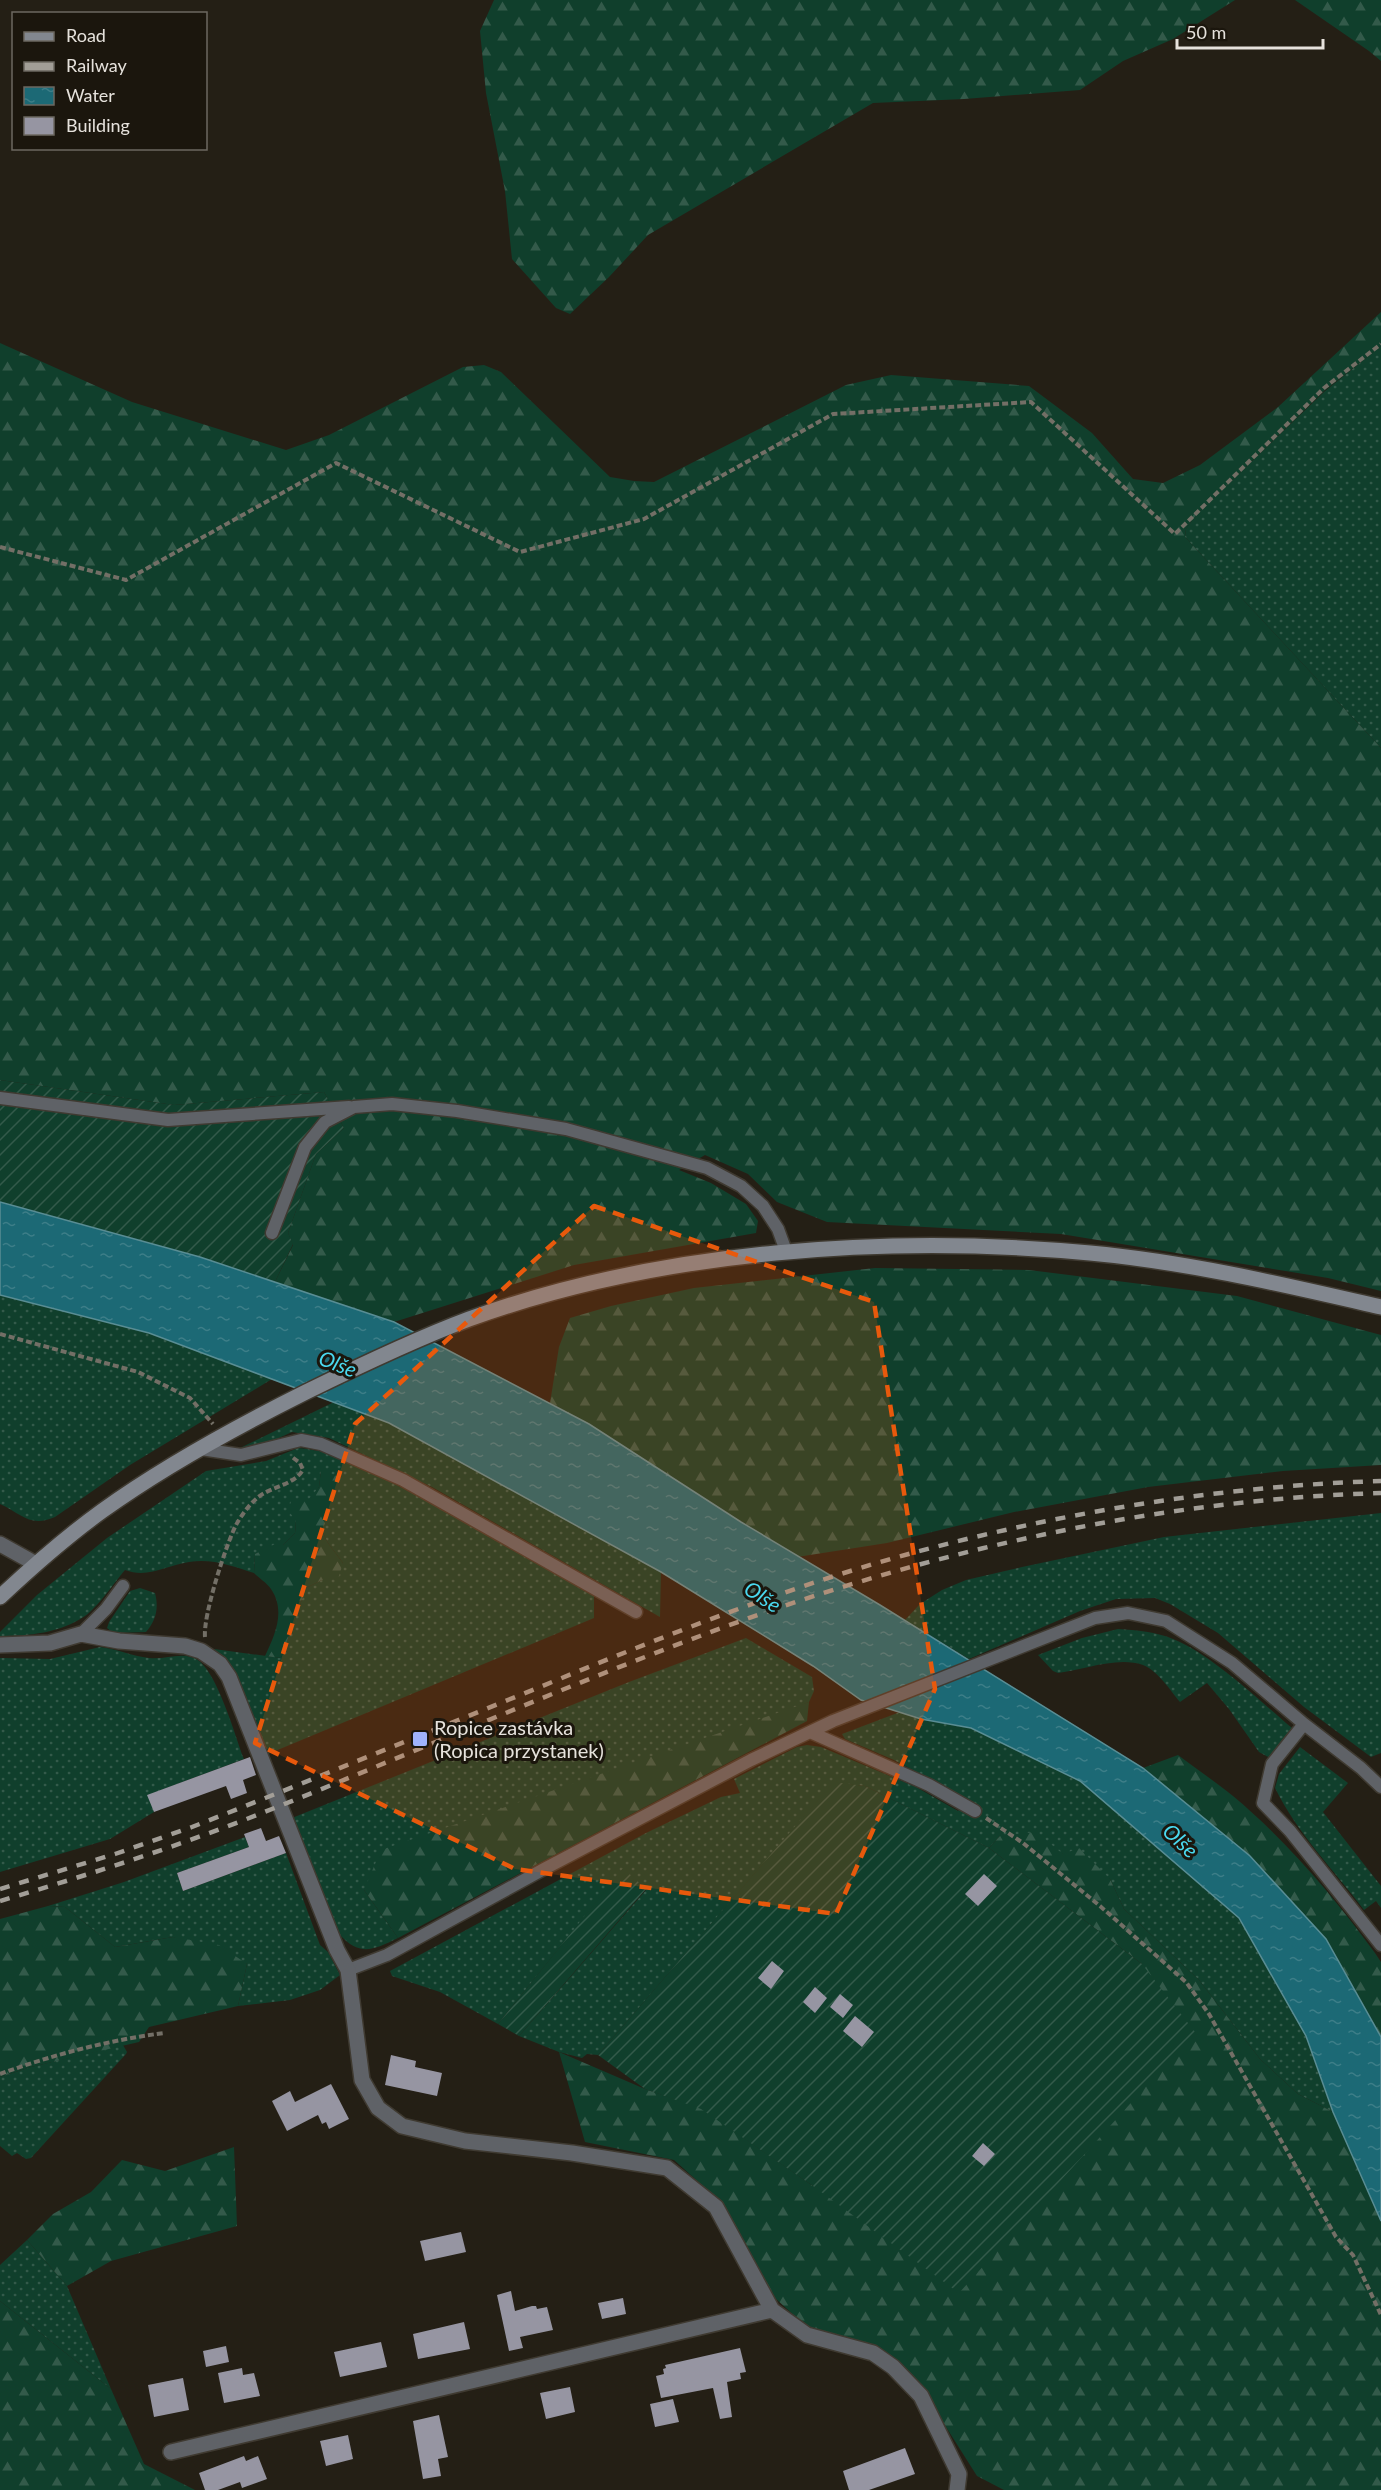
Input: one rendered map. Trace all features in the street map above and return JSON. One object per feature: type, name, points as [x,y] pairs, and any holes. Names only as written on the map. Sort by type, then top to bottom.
[{"type":"main road","points":[[0,1597],[36,1564],[101,1512],[153,1476],[246,1422],[366,1362],[469,1320],[603,1281],[786,1251],[934,1246],[1092,1253],[1159,1262],[1381,1307]]},
{"type":"street","points":[[0,1544],[36,1564]]},
{"type":"street","points":[[0,1645],[50,1643],[81,1634],[118,1641],[185,1646],[207,1655],[220,1664],[228,1677],[337,1950],[348,1970],[362,2080],[378,2108],[402,2126],[465,2141],[572,2153],[667,2168],[716,2207],[772,2310],[807,2335],[873,2353],[893,2367],[921,2396],[959,2474],[957,2490]]},
{"type":"street","points":[[171,2452],[772,2310]]},
{"type":"lane","points":[[0,1098],[168,1120],[392,1104],[510,1119],[566,1129],[707,1168],[741,1186],[763,1206],[778,1229],[786,1251]]},
{"type":"lane","points":[[272,1233],[305,1147],[325,1122],[354,1107]]},
{"type":"lane","points":[[201,1449],[242,1455],[301,1440],[321,1444],[403,1480],[636,1612]]},
{"type":"lane","points":[[81,1634],[106,1609],[123,1586]]},
{"type":"lane","points":[[348,1970],[387,1955],[575,1852],[751,1760],[833,1721],[1095,1618],[1128,1613],[1166,1621],[1232,1663],[1304,1725],[1361,1768],[1381,1787]]},
{"type":"lane","points":[[1304,1725],[1272,1764],[1263,1803],[1290,1832],[1381,1945]]},
{"type":"lane","points":[[810,1732],[929,1785],[975,1811]]},
{"type":"path","points":[[0,547],[126,580],[336,463],[520,552],[644,519],[833,414],[1031,402],[1175,534],[1324,388],[1381,344]]},
{"type":"path","points":[[0,1334],[138,1372],[190,1398],[223,1436]]},
{"type":"path","points":[[207,1655],[204,1632],[211,1601],[237,1523],[257,1498],[272,1488],[298,1478],[303,1470],[300,1463],[276,1448]]},
{"type":"path","points":[[975,1811],[1023,1843],[1100,1906],[1186,1982],[1209,2014],[1336,2236],[1353,2254],[1381,2315]]},
{"type":"path","points":[[0,2074],[138,2036],[164,2033]]},
{"type":"highlighted area","points":[[594,1206],[874,1302],[935,1689],[836,1914],[515,1869],[255,1743],[355,1424]]},
{"type":"green space","points":[[494,0],[1235,0],[1173,39],[1123,61],[1080,90],[873,103],[648,235],[570,314],[556,308],[512,259],[505,191],[486,93],[480,31]]},
{"type":"green space","points":[[1295,0],[1381,0],[1381,61],[1369,51]]},
{"type":"green space","points":[[1381,312],[1381,346],[1324,391],[1196,515],[1186,529],[1185,537],[1381,748],[1381,1291],[1328,1278],[1061,1234],[827,1222],[777,1202],[748,1174],[705,1155],[679,1170],[711,1183],[746,1204],[758,1221],[756,1233],[574,1265],[394,1322],[275,1282],[293,1245],[288,1233],[316,1154],[344,1128],[324,1092],[174,1105],[0,1080],[0,343],[132,402],[286,450],[329,435],[463,367],[484,365],[501,372],[610,477],[654,482],[846,385],[891,375],[1029,386],[1092,433],[1133,479],[1163,483],[1200,465],[1278,407]]},
{"type":"green space","points":[[1381,346],[1381,748],[1185,537],[1186,529],[1196,515],[1325,391]]},
{"type":"green space","points":[[0,1080],[174,1105],[324,1092],[344,1128],[316,1154],[288,1233],[293,1244],[275,1282],[200,1257],[0,1202]]},
{"type":"green space","points":[[875,1268],[1029,1270],[1237,1296],[1381,1335],[1381,1465],[1283,1471],[1148,1487],[1014,1512],[887,1543],[797,1557],[589,1424],[550,1403],[559,1347],[570,1318],[611,1306],[694,1288]]},
{"type":"green space","points":[[0,1295],[149,1333],[272,1379],[130,1465],[55,1517],[39,1521],[32,1520],[0,1504]]},
{"type":"green space","points":[[334,1402],[389,1423],[661,1572],[660,1617],[432,1487],[329,1438],[292,1432],[270,1442],[240,1448]]},
{"type":"green space","points":[[298,1448],[327,1453],[366,1469],[474,1526],[590,1592],[594,1596],[594,1618],[268,1754],[234,1671],[214,1649],[281,1658],[306,1588],[322,1580],[343,1563],[322,1531],[328,1512],[321,1471],[319,1487],[296,1521],[295,1533],[283,1545],[255,1554],[254,1573],[222,1563],[205,1561],[142,1573],[125,1570],[95,1607],[75,1622],[55,1630],[0,1636],[0,1632],[37,1595],[107,1538],[206,1471],[266,1461]]},
{"type":"green space","points":[[321,1470],[339,1477],[338,1490],[322,1531],[343,1563],[339,1576],[322,1580],[306,1588],[281,1658],[265,1656],[275,1631],[278,1606],[271,1589],[254,1573],[255,1554],[275,1544],[283,1545],[295,1533],[296,1521],[288,1510],[292,1499],[308,1500],[319,1487]]},
{"type":"green space","points":[[1381,1513],[1381,1753],[1371,1757],[1304,1707],[1218,1633],[1170,1604],[1155,1598],[1116,1599],[1080,1611],[969,1659],[905,1620],[920,1604],[942,1590],[966,1580],[1022,1567],[1164,1537]]},
{"type":"green space","points":[[140,1588],[155,1593],[157,1609],[152,1623],[146,1632],[113,1633],[107,1628],[109,1622],[130,1591]]},
{"type":"green space","points":[[1118,1629],[1160,1635],[1188,1646],[1235,1679],[1292,1728],[1270,1758],[1259,1752],[1229,1709],[1207,1683],[1180,1702],[1159,1676],[1143,1665],[1122,1662],[1058,1673],[1053,1671],[1038,1655],[1082,1638]]},
{"type":"green space","points":[[746,1638],[812,1677],[814,1691],[809,1702],[364,1890],[398,1938],[381,1946],[360,1949],[339,1934],[292,1818],[629,1682]]},
{"type":"green space","points":[[100,1647],[149,1658],[188,1656],[202,1664],[217,1687],[244,1759],[148,1795],[154,1812],[110,1839],[0,1872],[0,1658],[50,1659]]},
{"type":"green space","points":[[809,1702],[807,1721],[398,1938],[364,1890],[381,1850]]},
{"type":"green space","points":[[900,1712],[921,1719],[971,1728],[1080,1781],[1239,1918],[1306,2036],[1333,2112],[1298,2094],[1260,2059],[1199,1980],[1124,1909],[1110,1879],[1063,1854],[1000,1836],[989,1848],[865,1786],[833,1783],[598,2055],[587,2054],[582,2058],[559,2052],[519,2036],[646,1890],[623,1869],[498,2024],[440,1992],[392,1976],[390,1971],[646,1833],[721,1797],[740,1793],[734,1779],[797,1747],[807,1745],[821,1747],[916,1787],[958,1811],[967,1799],[894,1760],[845,1739],[842,1734]]},
{"type":"green space","points":[[1300,1747],[1348,1783],[1323,1812],[1381,1886],[1381,1908],[1376,1901],[1364,1910],[1305,1836],[1275,1788],[1279,1774]]},
{"type":"green space","points":[[1178,1755],[1233,1796],[1291,1851],[1326,1890],[1375,1953],[1381,1962],[1381,2037],[1326,1939],[1250,1856],[1143,1768]]},
{"type":"green space","points":[[833,1782],[865,1786],[989,1848],[1142,1964],[1195,2032],[959,2293],[813,2186],[701,2109],[645,2089],[598,2055]]},
{"type":"green space","points":[[1036,1832],[1063,1854],[1079,1848],[1110,1879],[1124,1909],[1199,1980],[1260,2059],[1298,2094],[1333,2112],[1381,2221],[1381,2490],[1004,2490],[977,2476],[927,2397],[902,2365],[879,2349],[808,2328],[765,2289],[722,2203],[674,2160],[585,2142],[559,2052],[645,2089],[701,2108],[813,2186],[1142,1964],[989,1848],[1000,1836]]},
{"type":"green space","points":[[245,1837],[249,1847],[177,1873],[183,1891],[286,1853],[320,1945],[328,1952],[340,1975],[320,1990],[290,2000],[238,2006],[247,1964],[173,1937],[115,1947],[65,1907],[48,1906],[124,1882]]},
{"type":"green space","points":[[623,1868],[646,1889],[519,2036],[498,2024]]},
{"type":"green space","points":[[48,1906],[65,1907],[115,1947],[173,1937],[219,1945],[247,1964],[238,2006],[149,2027],[139,2042],[31,2067],[0,2077],[0,1919]]},
{"type":"green space","points":[[123,2045],[126,2054],[31,2158],[26,2159],[17,2153],[12,2156],[0,2146],[0,2077],[31,2067]]},
{"type":"green space","points":[[234,2147],[237,2226],[111,2261],[67,2286],[27,2240],[53,2214],[91,2192],[122,2160],[165,2171]]},
{"type":"green space","points":[[27,2240],[67,2286],[111,2389],[0,2301],[0,2265]]},
{"type":"green space","points":[[0,2301],[111,2389],[144,2464],[195,2490],[0,2490]]},
{"type":"water","name":"Olše","points":[[0,1202],[200,1257],[394,1322],[589,1424],[741,1522],[1143,1768],[1250,1856],[1326,1939],[1381,2037],[1381,2221],[1333,2112],[1306,2036],[1239,1918],[1080,1781],[971,1728],[921,1719],[861,1700],[813,1666],[661,1572],[389,1423],[149,1333],[0,1295]]},
{"type":"building","points":[[250,1757],[256,1775],[243,1780],[247,1793],[231,1799],[226,1786],[154,1812],[147,1795]]},
{"type":"building","points":[[261,1828],[266,1841],[279,1836],[286,1853],[183,1891],[177,1873],[249,1847],[244,1834]]},
{"type":"building","points":[[984,1874],[997,1886],[978,1906],[965,1894]]},
{"type":"building","points":[[772,1961],[784,1971],[771,1989],[758,1978]]},
{"type":"building","points":[[815,1987],[827,1998],[815,2013],[803,2002]]},
{"type":"building","points":[[840,1994],[853,2005],[843,2018],[830,2007]]},
{"type":"building","points":[[855,2016],[874,2032],[862,2047],[843,2031]]},
{"type":"building","points":[[391,2055],[416,2061],[415,2067],[442,2073],[437,2096],[385,2085]]},
{"type":"building","points":[[331,2084],[349,2119],[329,2129],[326,2122],[322,2124],[318,2115],[287,2131],[272,2101],[290,2091],[295,2102]]},
{"type":"building","points":[[983,2143],[995,2154],[984,2166],[972,2156]]},
{"type":"building","points":[[461,2232],[466,2252],[425,2261],[420,2241]]},
{"type":"building","points":[[511,2291],[515,2311],[532,2306],[536,2306],[537,2309],[547,2307],[553,2330],[520,2337],[523,2348],[509,2351],[497,2295]]},
{"type":"building","points":[[623,2298],[626,2314],[602,2319],[598,2303]]},
{"type":"building","points":[[464,2322],[470,2349],[418,2359],[413,2334]]},
{"type":"building","points":[[381,2342],[387,2367],[340,2377],[334,2352]]},
{"type":"building","points":[[226,2346],[229,2362],[206,2367],[203,2351]]},
{"type":"building","points":[[740,2348],[746,2372],[740,2373],[741,2379],[727,2382],[732,2417],[720,2419],[713,2388],[661,2398],[656,2376],[664,2374],[665,2365]]},
{"type":"building","points":[[242,2368],[243,2375],[254,2373],[260,2396],[224,2403],[218,2373]]},
{"type":"building","points":[[183,2378],[189,2410],[154,2417],[148,2385]]},
{"type":"building","points":[[570,2387],[575,2412],[546,2419],[540,2393]]},
{"type":"building","points":[[673,2399],[679,2422],[655,2427],[650,2404]]},
{"type":"building","points":[[439,2415],[448,2457],[438,2459],[441,2476],[423,2479],[413,2421]]},
{"type":"building","points":[[348,2435],[353,2459],[326,2466],[320,2441]]},
{"type":"building","points":[[905,2448],[915,2474],[869,2490],[849,2490],[843,2471]]},
{"type":"building","points":[[244,2456],[246,2461],[258,2456],[267,2479],[242,2488],[240,2482],[218,2490],[205,2490],[199,2473]]},
{"type":"railway","points":[[0,1889],[115,1854],[192,1827],[668,1636],[802,1586],[894,1558],[1014,1528],[1135,1505],[1258,1489],[1381,1481]]},
{"type":"railway","points":[[0,1901],[132,1860],[230,1825],[645,1657],[782,1607],[865,1580],[1035,1536],[1121,1520],[1207,1507],[1294,1498],[1381,1493]]},
{"type":"place","name":"Ropice zastávka (Ropica przystanek)","points":[[420,1739]]}]
